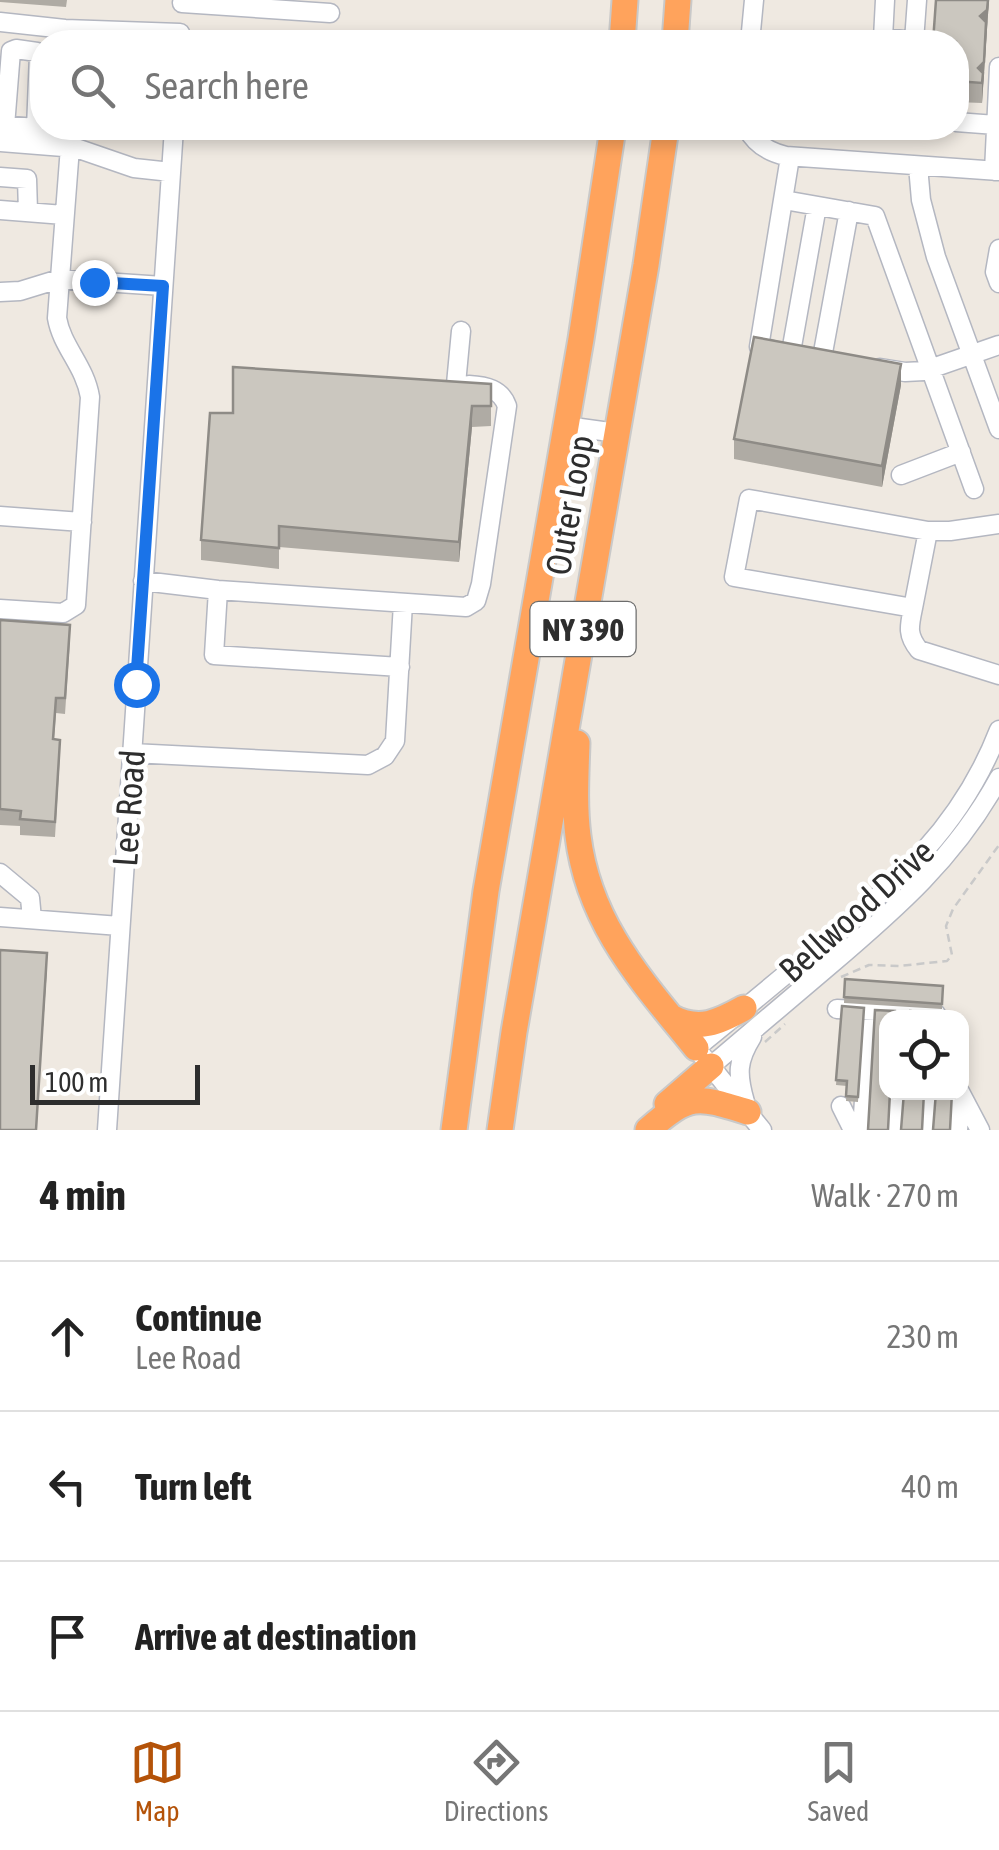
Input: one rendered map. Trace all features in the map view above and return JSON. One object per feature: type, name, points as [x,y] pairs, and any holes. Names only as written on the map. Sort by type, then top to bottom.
[{"type":"highway","points":[[623,30],[625,0]]},
{"type":"highway","points":[[676,30],[678,0]]},
{"type":"highway","name":"Outer Loop","points":[[454,1130],[490,864],[611,140]]},
{"type":"highway","name":"Outer Loop","points":[[500,1130],[664,140]]},
{"type":"highway","points":[[584,623],[576,789],[584,869],[598,912],[612,938],[632,969],[704,1057],[637,1130]]},
{"type":"highway","points":[[439,1130],[468,1014]]},
{"type":"highway","points":[[672,1017],[691,1025],[756,1025]]},
{"type":"highway","points":[[648,1130],[678,1106],[696,1100],[708,1100],[756,1121]]},
{"type":"street","points":[[751,30],[754,0]]},
{"type":"street","points":[[883,30],[885,0]]},
{"type":"street","points":[[915,30],[917,0]]},
{"type":"street","points":[[180,30],[182,2],[308,6],[330,13]]},
{"type":"street","points":[[0,22],[46,30]]},
{"type":"street","points":[[2,131],[11,51],[30,50]]},
{"type":"street","points":[[755,140],[765,149],[790,156],[996,171],[999,67]]},
{"type":"street","points":[[969,123],[996,125]]},
{"type":"street","points":[[2,131],[30,129]]},
{"type":"street","points":[[2,131],[30,138]]},
{"type":"street","points":[[40,140],[134,168],[171,172]]},
{"type":"street","name":"Lee Road","points":[[107,1130],[173,140]]},
{"type":"street","points":[[0,609],[63,614],[76,605],[90,398],[82,370],[58,326],[70,147]]},
{"type":"street","points":[[790,156],[759,347],[832,360],[849,211]]},
{"type":"street","points":[[918,166],[920,194],[933,248],[999,429]]},
{"type":"street","points":[[0,176],[26,179],[28,211]]},
{"type":"street","points":[[784,200],[874,216],[974,489]]},
{"type":"street","points":[[791,352],[816,206]]},
{"type":"street","points":[[0,210],[64,215]]},
{"type":"street","points":[[999,249],[995,272],[999,283]]},
{"type":"street","points":[[0,292],[20,291],[59,279],[163,286]]},
{"type":"street","points":[[456,384],[460,331]]},
{"type":"street","points":[[860,364],[911,372],[999,345]]},
{"type":"street","points":[[144,580],[218,590],[404,603],[466,606],[476,601],[482,584],[507,406],[504,398],[489,387],[436,383]]},
{"type":"street","points":[[566,426],[617,432]]},
{"type":"street","points":[[901,474],[961,452]]},
{"type":"street","points":[[913,608],[734,577],[748,499],[928,531],[999,524]]},
{"type":"street","points":[[0,516],[82,522]]},
{"type":"street","points":[[928,531],[909,625],[910,640],[919,650],[999,675]]},
{"type":"street","points":[[218,590],[214,655],[400,667]]},
{"type":"street","points":[[132,753],[368,765],[386,756],[395,741],[404,603]]},
{"type":"street","name":"Bellwood Drive","points":[[756,1025],[950,822],[982,770],[999,730]]},
{"type":"street","name":"Bellwood Drive","points":[[704,1057],[756,1025],[926,879],[966,832],[999,778]]},
{"type":"street","points":[[0,873],[30,898],[32,919]]},
{"type":"street","points":[[0,917],[120,926]]},
{"type":"street","points":[[837,1008],[879,1012]]},
{"type":"street","points":[[862,1130],[870,1010]]},
{"type":"street","points":[[756,1025],[738,1076],[756,1121]]},
{"type":"street","points":[[704,1057],[756,1121]]},
{"type":"street","points":[[893,1130],[895,1100]]},
{"type":"street","points":[[928,1130],[930,1100]]},
{"type":"street","points":[[958,1130],[960,1100]]},
{"type":"street","points":[[963,1100],[980,1130]]},
{"type":"street","points":[[841,1106],[852,1130]]},
{"type":"path","points":[[832,980],[868,965],[947,961],[952,955],[946,926],[953,908],[999,845]]},
{"type":"path","points":[[756,1025],[792,1018]]},
{"type":"building","points":[[936,0],[988,0],[987,10],[980,16],[986,22],[984,62],[978,68],[983,73],[982,83],[969,82],[969,30],[934,30]]},
{"type":"building","points":[[754,337],[901,364],[882,466],[734,439]]},
{"type":"building","points":[[233,367],[491,384],[491,406],[472,406],[459,542],[279,526],[279,548],[201,540],[210,413],[233,413]]},
{"type":"building","points":[[0,620],[70,625],[65,698],[56,698],[53,739],[60,740],[55,822],[20,819],[21,811],[0,809]]},
{"type":"building","points":[[0,950],[47,953],[36,1130],[0,1130]]},
{"type":"building","points":[[845,979],[943,986],[942,1004],[844,997]]},
{"type":"building","points":[[842,1006],[864,1008],[858,1097],[846,1096],[847,1081],[836,1080]]},
{"type":"building","points":[[875,1010],[879,1010],[879,1100],[890,1100],[888,1130],[868,1130]]},
{"type":"building","points":[[903,1100],[924,1100],[922,1130],[901,1130]]},
{"type":"building","points":[[935,1100],[952,1100],[950,1130],[933,1130]]},
{"type":"route","points":[[94,282],[163,286],[136,684]]}]
